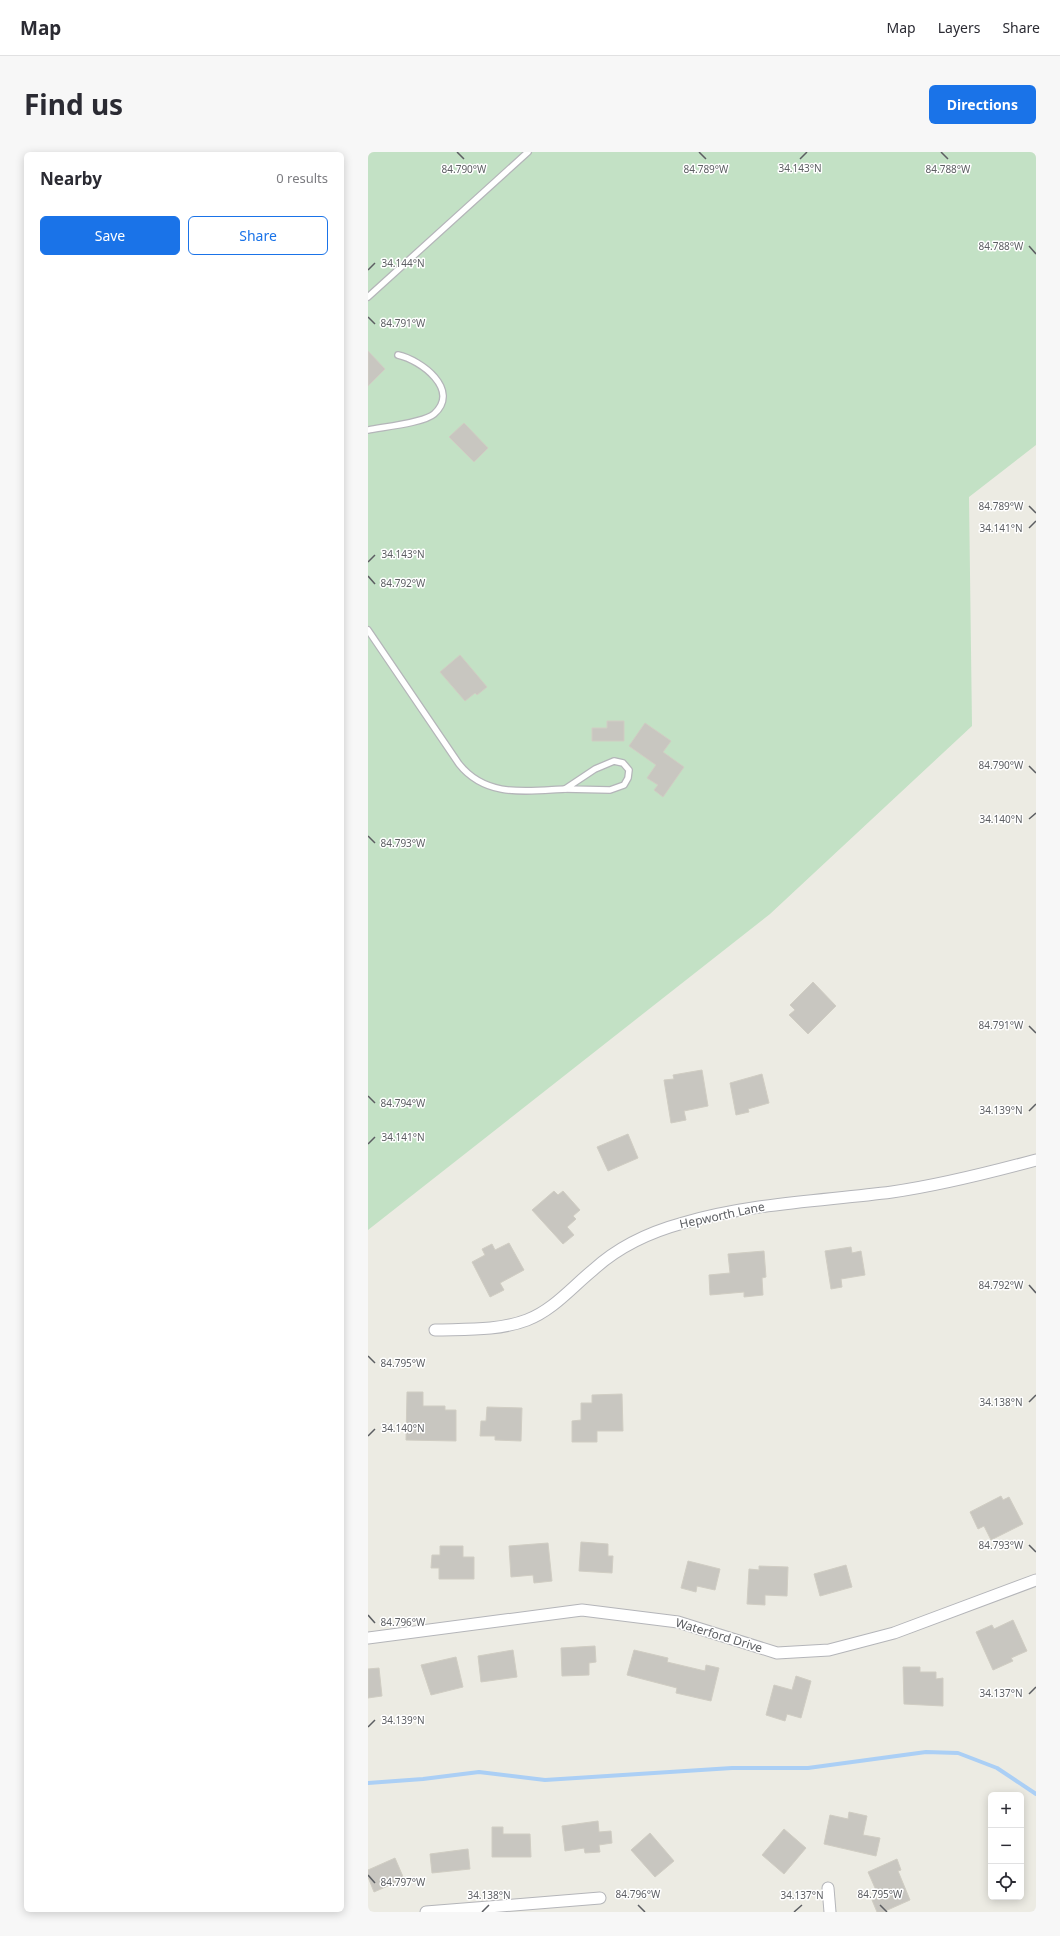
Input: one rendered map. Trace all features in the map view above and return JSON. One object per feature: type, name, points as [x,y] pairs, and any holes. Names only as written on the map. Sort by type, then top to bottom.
[{"type":"street","name":"Hepworth Lane","points":[[435,1330],[493,1329],[527,1320],[554,1306],[594,1269],[634,1241],[682,1223],[760,1206],[893,1192],[969,1178],[1036,1160]]},
{"type":"street","name":"Waterford Drive","points":[[368,1638],[582,1610],[678,1622],[777,1653],[829,1650],[894,1633],[1036,1580]]},
{"type":"street","points":[[828,1888],[830,1912]]},
{"type":"street","points":[[426,1912],[600,1898]]},
{"type":"lane","points":[[368,297],[528,152]]},
{"type":"lane","points":[[368,430],[416,421],[433,415],[443,401],[442,389],[434,376],[422,365],[409,357],[398,355]]},
{"type":"lane","points":[[368,630],[459,764],[474,779],[487,786],[509,790],[565,790],[610,790],[624,785],[628,778],[629,770],[623,764],[614,761],[595,769],[565,790]]},
{"type":"green space","points":[[368,152],[1036,152],[1036,445],[969,497],[972,726],[770,914],[368,1230]]},
{"type":"building","points":[[368,351],[385,369],[368,386]]},
{"type":"building","points":[[464,423],[488,448],[474,462],[449,437]]},
{"type":"building","points":[[460,655],[487,687],[477,695],[475,693],[465,701],[440,672]]},
{"type":"building","points":[[607,721],[624,721],[624,741],[592,741],[592,728],[607,728]]},
{"type":"building","points":[[645,723],[671,741],[663,752],[684,767],[663,797],[654,790],[658,785],[647,778],[656,765],[629,746]]},
{"type":"building","points":[[813,982],[836,1006],[808,1034],[789,1015],[795,1010],[790,1005]]},
{"type":"building","points":[[702,1070],[708,1106],[684,1111],[686,1120],[671,1123],[664,1080],[674,1079],[673,1075]]},
{"type":"building","points":[[762,1074],[769,1103],[748,1109],[749,1112],[736,1115],[730,1083]]},
{"type":"building","points":[[628,1134],[638,1158],[608,1171],[597,1147]]},
{"type":"building","points":[[554,1191],[558,1195],[563,1191],[580,1210],[573,1216],[576,1219],[567,1227],[574,1235],[563,1244],[532,1210]]},
{"type":"building","points":[[509,1243],[524,1270],[500,1283],[504,1290],[490,1297],[472,1262],[485,1255],[482,1249],[492,1244],[495,1250]]},
{"type":"building","points":[[851,1247],[852,1253],[861,1251],[865,1275],[841,1279],[842,1287],[831,1289],[825,1251]]},
{"type":"building","points":[[764,1251],[766,1277],[762,1278],[763,1295],[744,1297],[744,1292],[710,1295],[709,1275],[730,1273],[728,1254]]},
{"type":"building","points":[[407,1392],[423,1392],[423,1406],[445,1406],[445,1410],[456,1410],[456,1441],[406,1440]]},
{"type":"building","points":[[622,1394],[623,1431],[597,1431],[597,1442],[572,1442],[572,1421],[581,1420],[581,1403],[592,1403],[592,1395]]},
{"type":"building","points":[[487,1407],[522,1408],[521,1441],[495,1440],[495,1436],[480,1436],[481,1421],[486,1421]]},
{"type":"building","points":[[1001,1496],[1003,1500],[1009,1497],[1023,1524],[991,1540],[984,1526],[978,1529],[970,1512]]},
{"type":"building","points":[[581,1542],[608,1544],[608,1556],[613,1556],[612,1573],[579,1571]]},
{"type":"building","points":[[548,1543],[552,1581],[534,1583],[533,1575],[511,1577],[509,1546]]},
{"type":"building","points":[[440,1546],[463,1546],[463,1557],[474,1557],[474,1579],[439,1579],[439,1568],[431,1568],[432,1555],[440,1555]]},
{"type":"building","points":[[688,1561],[720,1569],[715,1590],[697,1586],[696,1592],[681,1588]]},
{"type":"building","points":[[846,1565],[852,1587],[820,1596],[814,1574]]},
{"type":"building","points":[[759,1566],[788,1567],[787,1596],[765,1595],[765,1605],[747,1604],[749,1569],[759,1570]]},
{"type":"building","points":[[1013,1620],[1027,1651],[1011,1658],[1013,1661],[993,1670],[976,1632],[992,1625],[994,1629]]},
{"type":"building","points":[[595,1646],[596,1662],[589,1663],[589,1675],[562,1676],[561,1648]]},
{"type":"building","points":[[513,1650],[517,1677],[481,1682],[478,1656]]},
{"type":"building","points":[[634,1650],[668,1658],[667,1662],[705,1671],[706,1665],[719,1668],[711,1701],[676,1693],[677,1688],[627,1675]]},
{"type":"building","points":[[456,1657],[463,1687],[431,1695],[421,1665]]},
{"type":"building","points":[[903,1667],[920,1667],[920,1672],[936,1672],[936,1679],[943,1678],[943,1706],[904,1704]]},
{"type":"building","points":[[379,1668],[382,1696],[368,1698],[368,1669]]},
{"type":"building","points":[[796,1676],[811,1681],[801,1718],[787,1714],[785,1721],[766,1715],[774,1685],[792,1690]]},
{"type":"building","points":[[849,1812],[867,1816],[863,1835],[880,1838],[876,1856],[824,1844],[830,1815],[848,1819]]},
{"type":"building","points":[[598,1821],[599,1832],[611,1831],[612,1843],[599,1845],[600,1852],[585,1853],[584,1848],[565,1851],[562,1826]]},
{"type":"building","points":[[492,1827],[503,1827],[503,1834],[530,1834],[531,1857],[492,1857]]},
{"type":"building","points":[[784,1829],[806,1848],[784,1874],[762,1855]]},
{"type":"building","points":[[650,1833],[674,1861],[655,1877],[631,1850]]},
{"type":"building","points":[[468,1849],[470,1869],[432,1873],[430,1854]]},
{"type":"building","points":[[395,1858],[404,1879],[374,1892],[368,1877],[368,1870]]},
{"type":"building","points":[[897,1859],[901,1870],[898,1871],[910,1900],[883,1912],[877,1912],[872,1900],[879,1897],[868,1872]]},
{"type":"waterway","points":[[368,1783],[423,1779],[479,1772],[545,1780],[732,1768],[808,1768],[926,1752],[958,1753],[997,1768],[1036,1794]]}]
